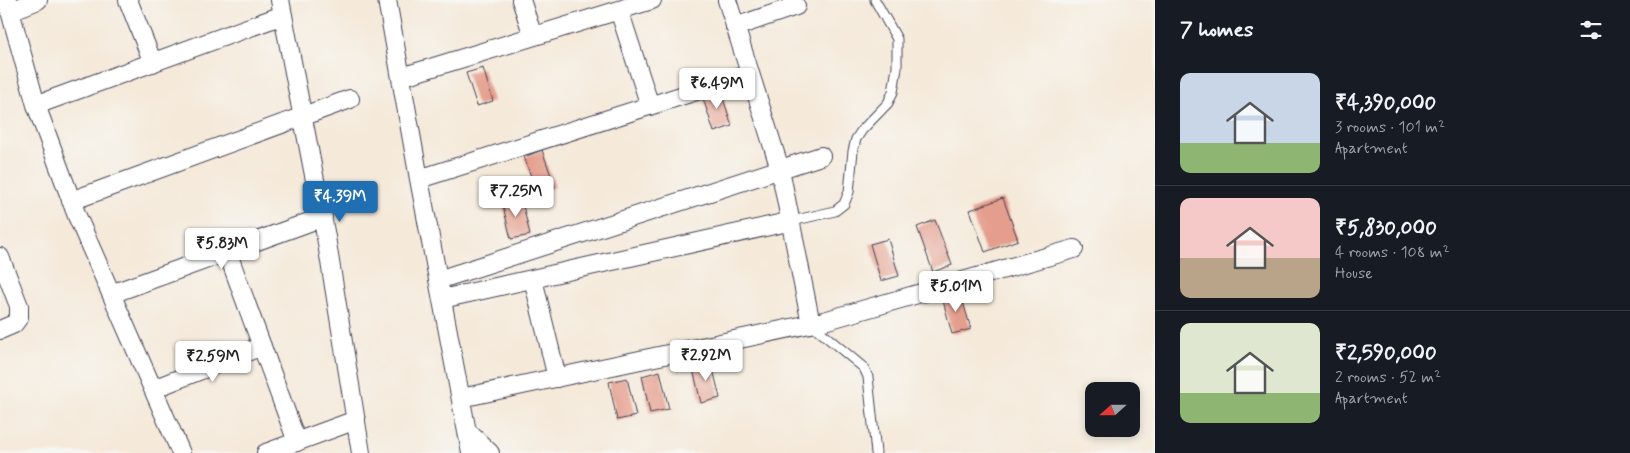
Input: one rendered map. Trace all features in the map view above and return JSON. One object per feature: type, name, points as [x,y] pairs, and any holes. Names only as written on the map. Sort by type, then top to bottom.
[{"type":"street","points":[[38,0],[8,5],[36,105],[72,201],[181,453]]},
{"type":"street","points":[[128,0],[153,62]]},
{"type":"street","points":[[388,0],[419,179],[471,453]]},
{"type":"street","points":[[522,0],[533,36]]},
{"type":"street","points":[[401,77],[652,0]]},
{"type":"street","points":[[727,0],[780,169],[792,221],[811,324]]},
{"type":"street","points":[[735,27],[796,6]]},
{"type":"street","points":[[36,105],[153,62],[282,8],[323,217],[361,453]]},
{"type":"street","points":[[619,10],[650,106]]},
{"type":"street","points":[[419,179],[750,74]]},
{"type":"street","points":[[72,201],[350,99]]},
{"type":"street","points":[[438,280],[821,156]]},
{"type":"street","points":[[111,294],[323,217]]},
{"type":"street","points":[[442,299],[792,221]]},
{"type":"street","points":[[461,398],[811,324],[1074,250]]},
{"type":"street","points":[[227,251],[297,442]]},
{"type":"street","points":[[0,257],[18,306],[19,317],[14,324],[0,330]]},
{"type":"street","points":[[533,278],[557,378]]},
{"type":"street","points":[[153,389],[262,346]]},
{"type":"street","points":[[266,453],[356,420]]},
{"type":"street","points":[[467,431],[490,453]]},
{"type":"lane","points":[[792,221],[835,211],[844,204],[849,192],[856,140],[888,103],[893,92],[897,68],[897,39],[875,0]]},
{"type":"lane","points":[[811,324],[864,368],[868,377],[876,453]]},
{"type":"building","points":[[483,68],[493,101],[477,106],[466,73]]},
{"type":"building","points":[[720,89],[732,126],[714,132],[702,95]]},
{"type":"building","points":[[542,150],[555,187],[537,193],[524,157]]},
{"type":"building","points":[[521,197],[530,235],[511,239],[502,202]]},
{"type":"building","points":[[1003,198],[1018,240],[985,252],[970,210]]},
{"type":"building","points":[[935,220],[952,265],[933,272],[917,227]]},
{"type":"building","points":[[888,239],[899,276],[881,281],[870,244]]},
{"type":"building","points":[[960,292],[971,329],[952,334],[942,297]]},
{"type":"building","points":[[711,361],[720,398],[701,403],[692,365]]},
{"type":"building","points":[[660,371],[669,409],[650,413],[642,376]]},
{"type":"building","points":[[627,378],[636,416],[617,420],[609,382]]}]
